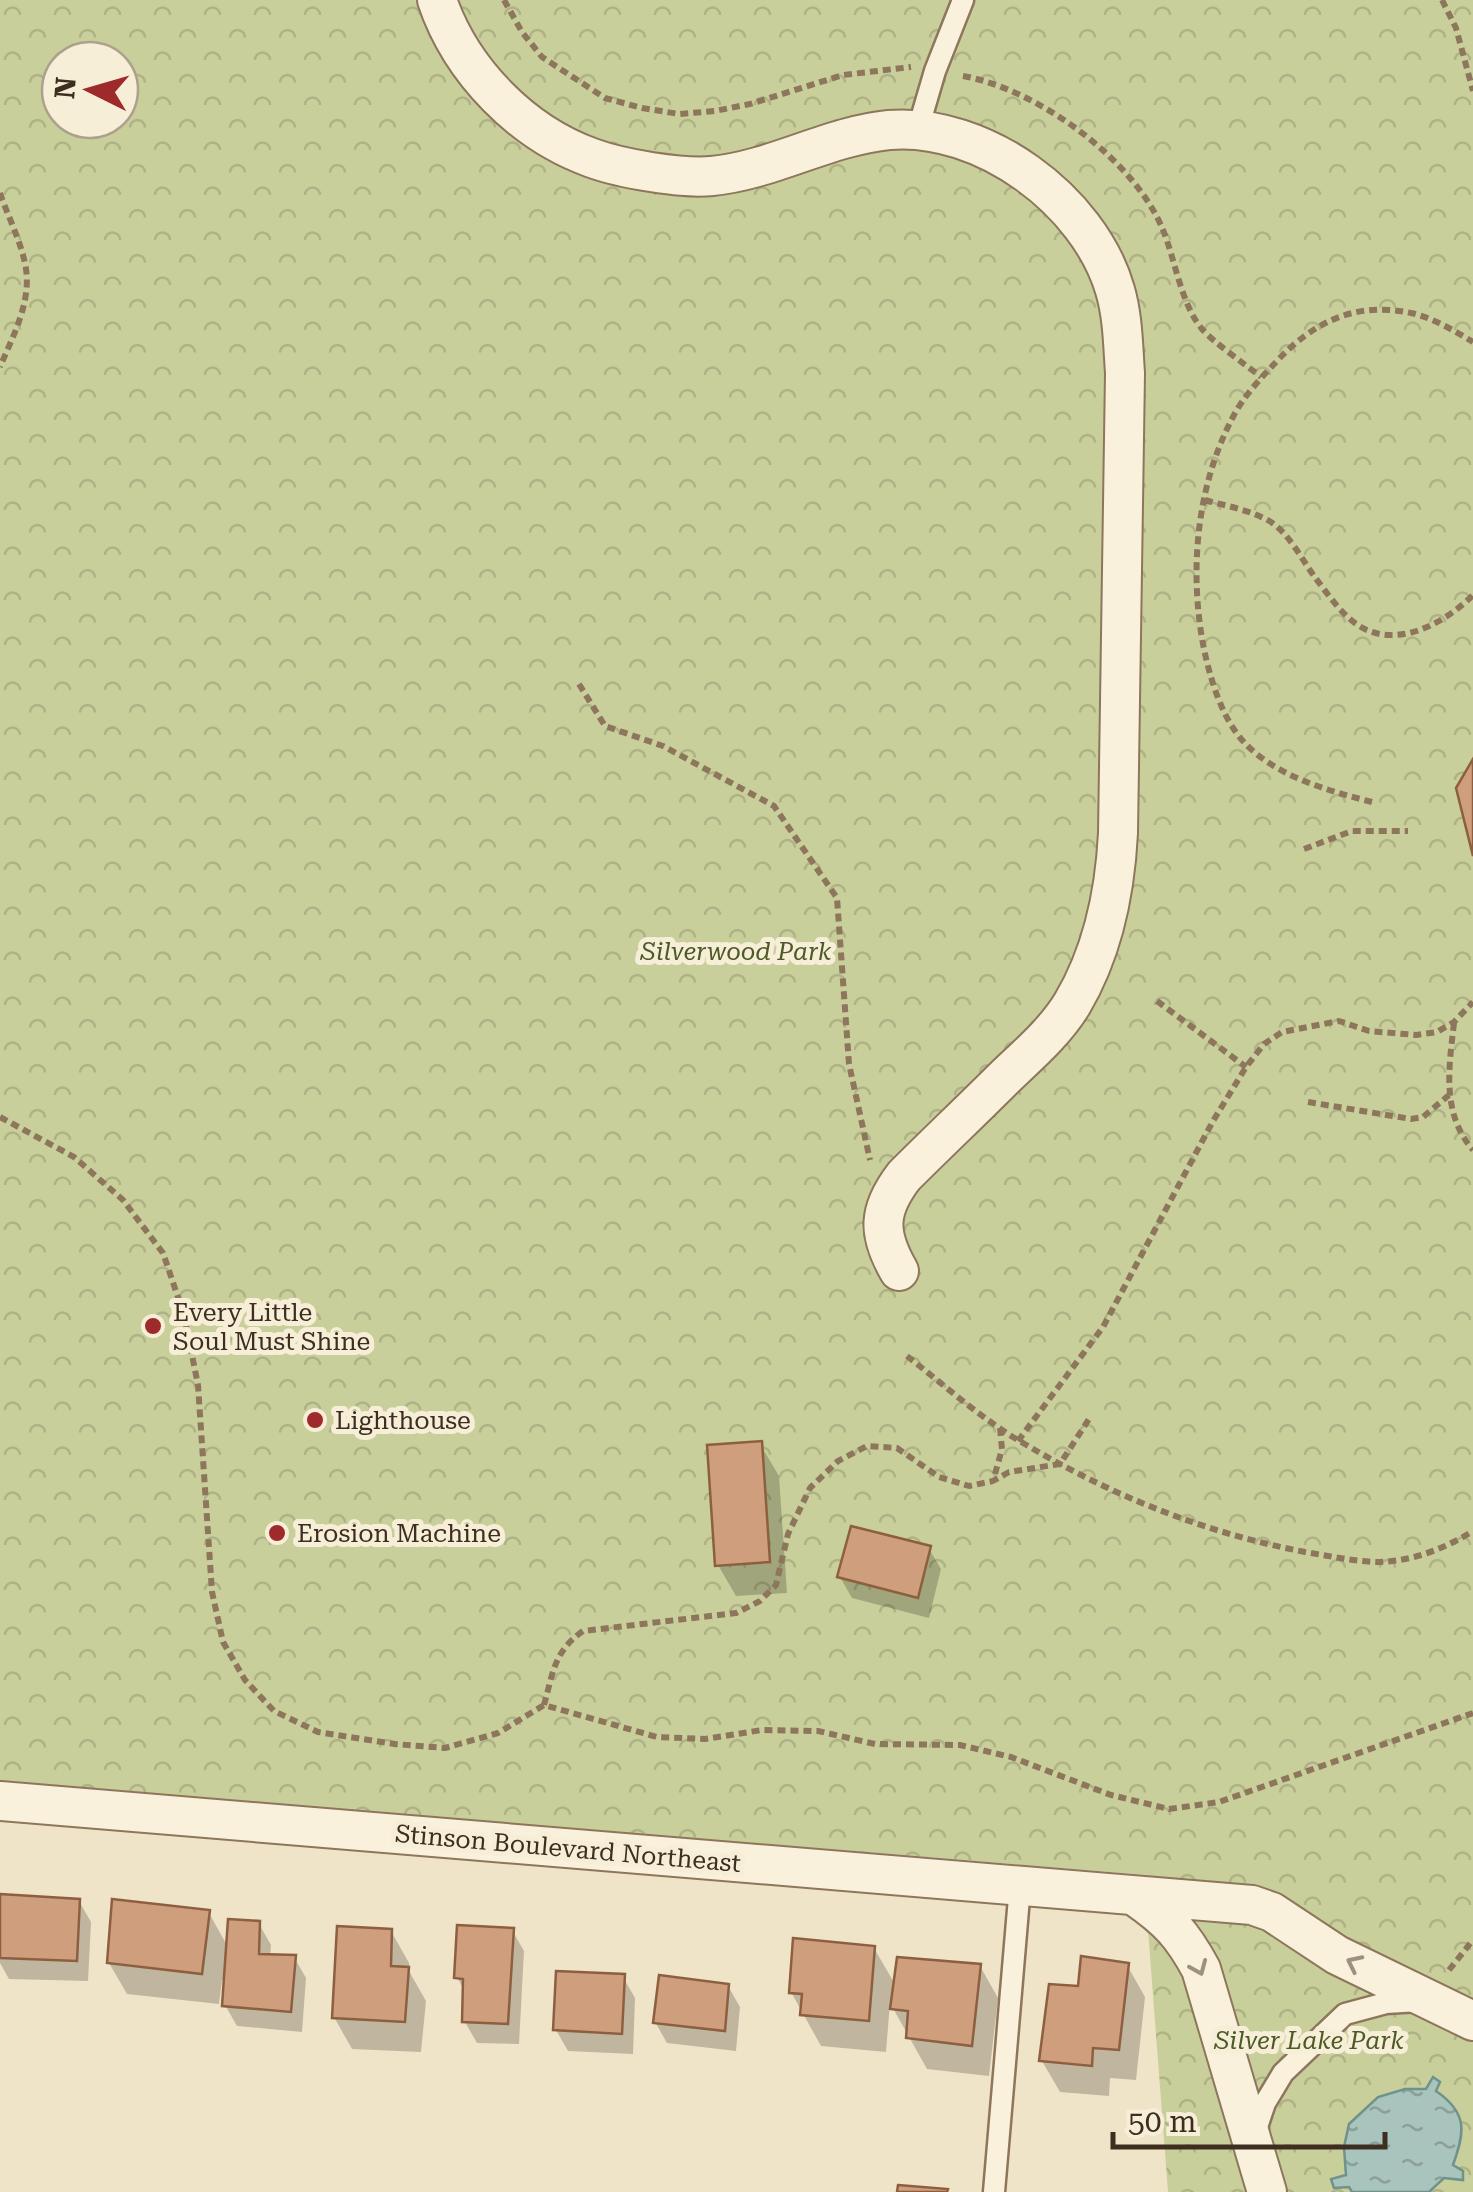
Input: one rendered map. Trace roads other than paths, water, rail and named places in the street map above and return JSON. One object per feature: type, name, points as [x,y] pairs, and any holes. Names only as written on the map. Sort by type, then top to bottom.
[{"type":"street","points":[[437,0],[462,51],[486,86],[519,117],[592,158],[674,176],[712,176],[887,130],[918,129],[960,138],[1000,156],[1040,182],[1073,216],[1099,252],[1115,290],[1125,373],[1118,833],[1109,910],[1097,952],[1071,1005],[1044,1040],[890,1194],[883,1215],[884,1234],[889,1254],[899,1270]]},
{"type":"street","name":"Stinson Boulevard Northeast","points":[[0,1801],[1252,1905],[1272,1912],[1337,1955],[1473,2021]]},
{"type":"street","points":[[1136,1897],[1163,1916],[1185,1940],[1201,1970],[1267,2192]]},
{"type":"lane","points":[[918,129],[963,0]]},
{"type":"lane","points":[[994,2192],[1020,1886]]},
{"type":"lane","points":[[1252,2142],[1266,2103],[1283,2073],[1345,2014],[1386,2003],[1431,2001]]},
{"type":"water","points":[[1433,2077],[1440,2082],[1436,2091],[1459,2115],[1460,2143],[1453,2165],[1463,2171],[1463,2180],[1444,2178],[1429,2192],[1352,2192],[1349,2187],[1334,2188],[1331,2179],[1346,2175],[1344,2147],[1349,2124],[1378,2097],[1405,2089],[1426,2089]]},
{"type":"place","name":"Every Little Soul Must Shine","points":[[153,1326]]},
{"type":"place","name":"Lighthouse","points":[[315,1420]]},
{"type":"place","name":"Erosion Machine","points":[[277,1533]]},
{"type":"park label","name":"Silverwood Park","points":[[736,951]]},
{"type":"park label","name":"Silver Lake Park","points":[[1309,2040]]}]
